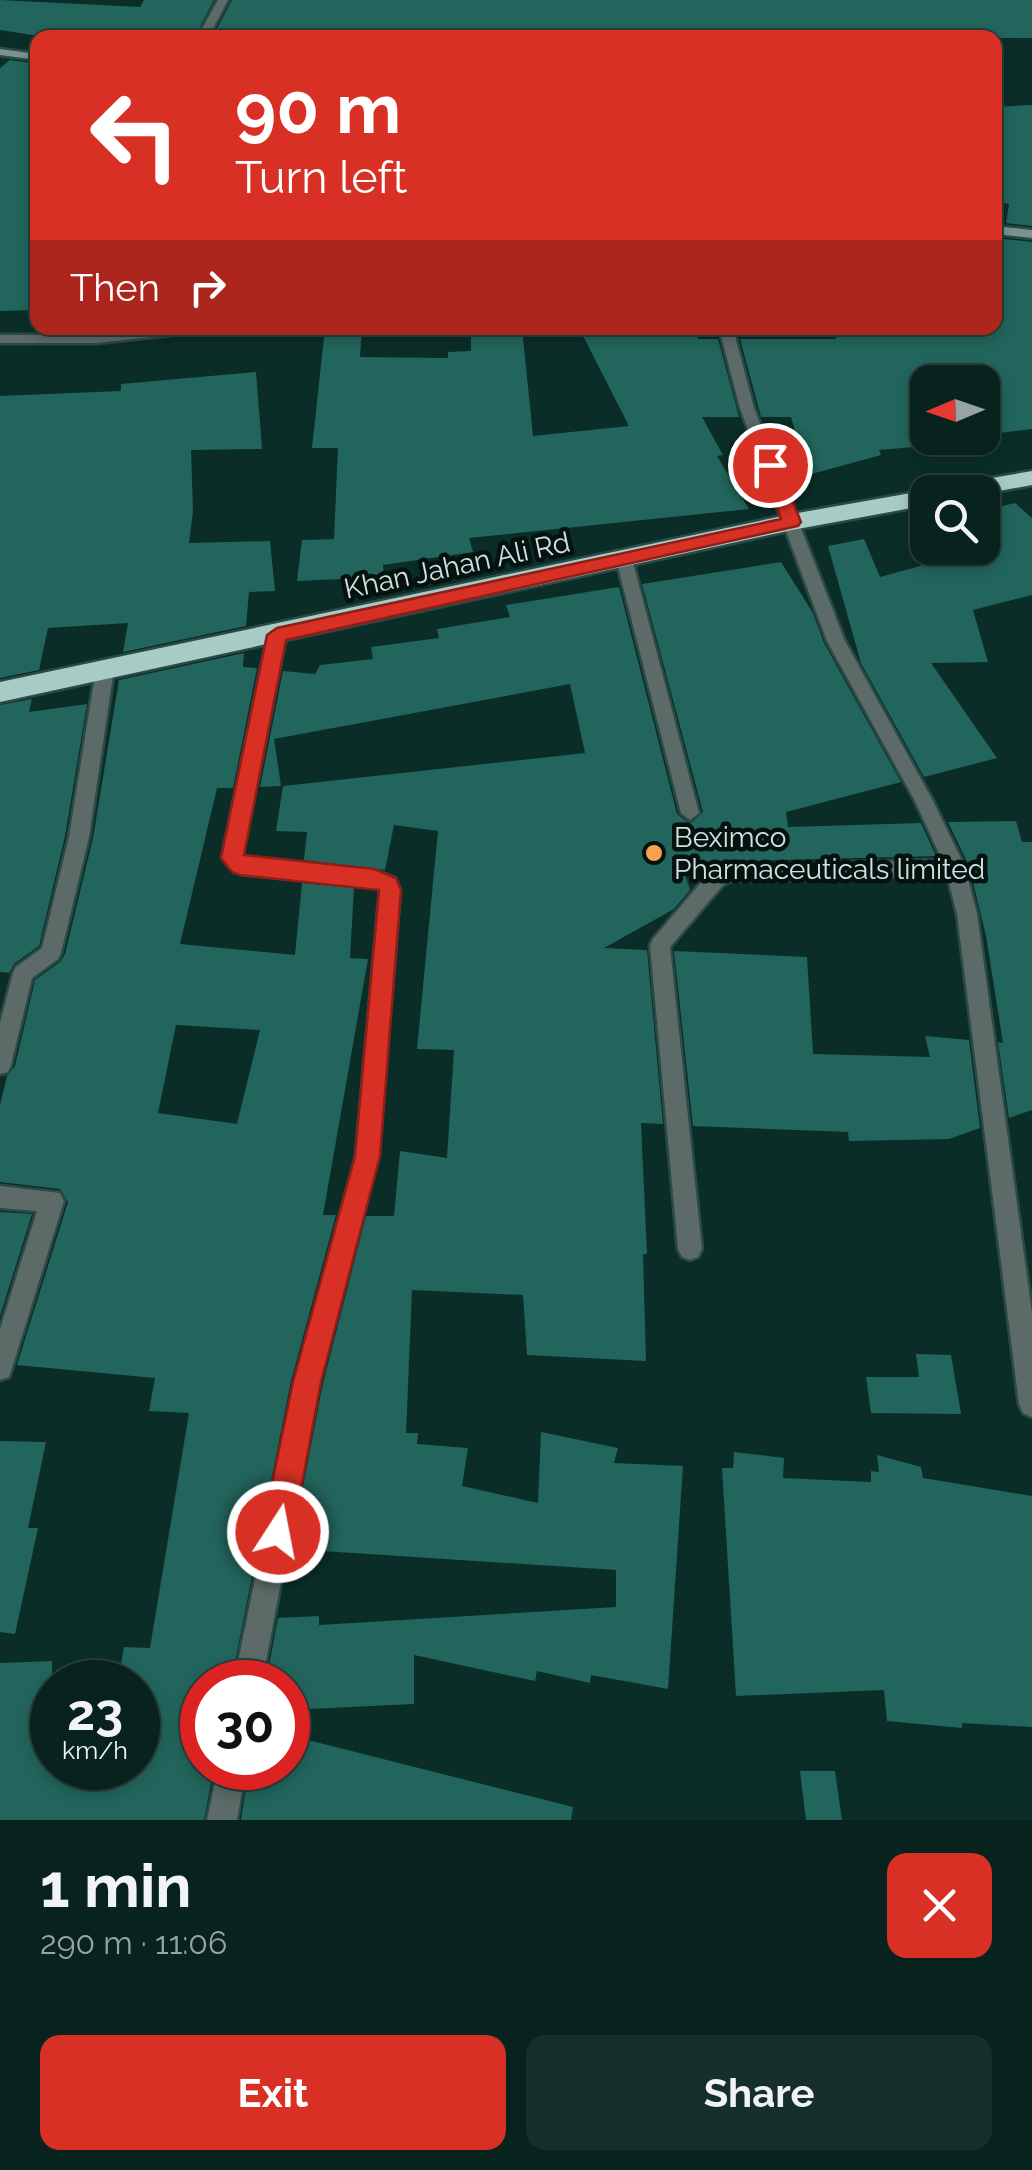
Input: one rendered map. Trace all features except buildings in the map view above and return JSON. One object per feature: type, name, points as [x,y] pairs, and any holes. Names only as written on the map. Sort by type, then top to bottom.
[{"type":"highway","points":[[1000,484],[1032,478]]},
{"type":"highway","name":"Khan Jahan Ali Rd","points":[[0,692],[792,522],[910,500]]},
{"type":"street","points":[[206,30],[222,0]]},
{"type":"street","points":[[0,52],[30,57]]},
{"type":"street","points":[[1002,231],[1032,234]]},
{"type":"street","points":[[0,339],[134,335]]},
{"type":"street","points":[[728,335],[747,408],[836,642],[924,800],[956,867],[967,914],[1032,1404]]},
{"type":"street","points":[[624,559],[690,813]]},
{"type":"street","points":[[252,1660],[307,1382],[368,1156],[390,890],[388,884],[374,878],[240,866],[232,858],[277,635]]},
{"type":"street","points":[[0,1065],[22,973],[52,953],[79,837],[105,669]]},
{"type":"street","points":[[690,1249],[660,945],[716,879],[729,873],[956,867]]},
{"type":"street","points":[[0,1197],[52,1202],[0,1368]]},
{"type":"street","points":[[222,1820],[228,1790]]},
{"type":"place","name":"Beximco Pharmaceuticals limited","points":[[654,853]]},
{"type":"route","points":[[278,1532],[307,1382],[368,1156],[390,890],[388,884],[374,878],[240,866],[232,858],[277,635],[792,522],[770,465]]}]
